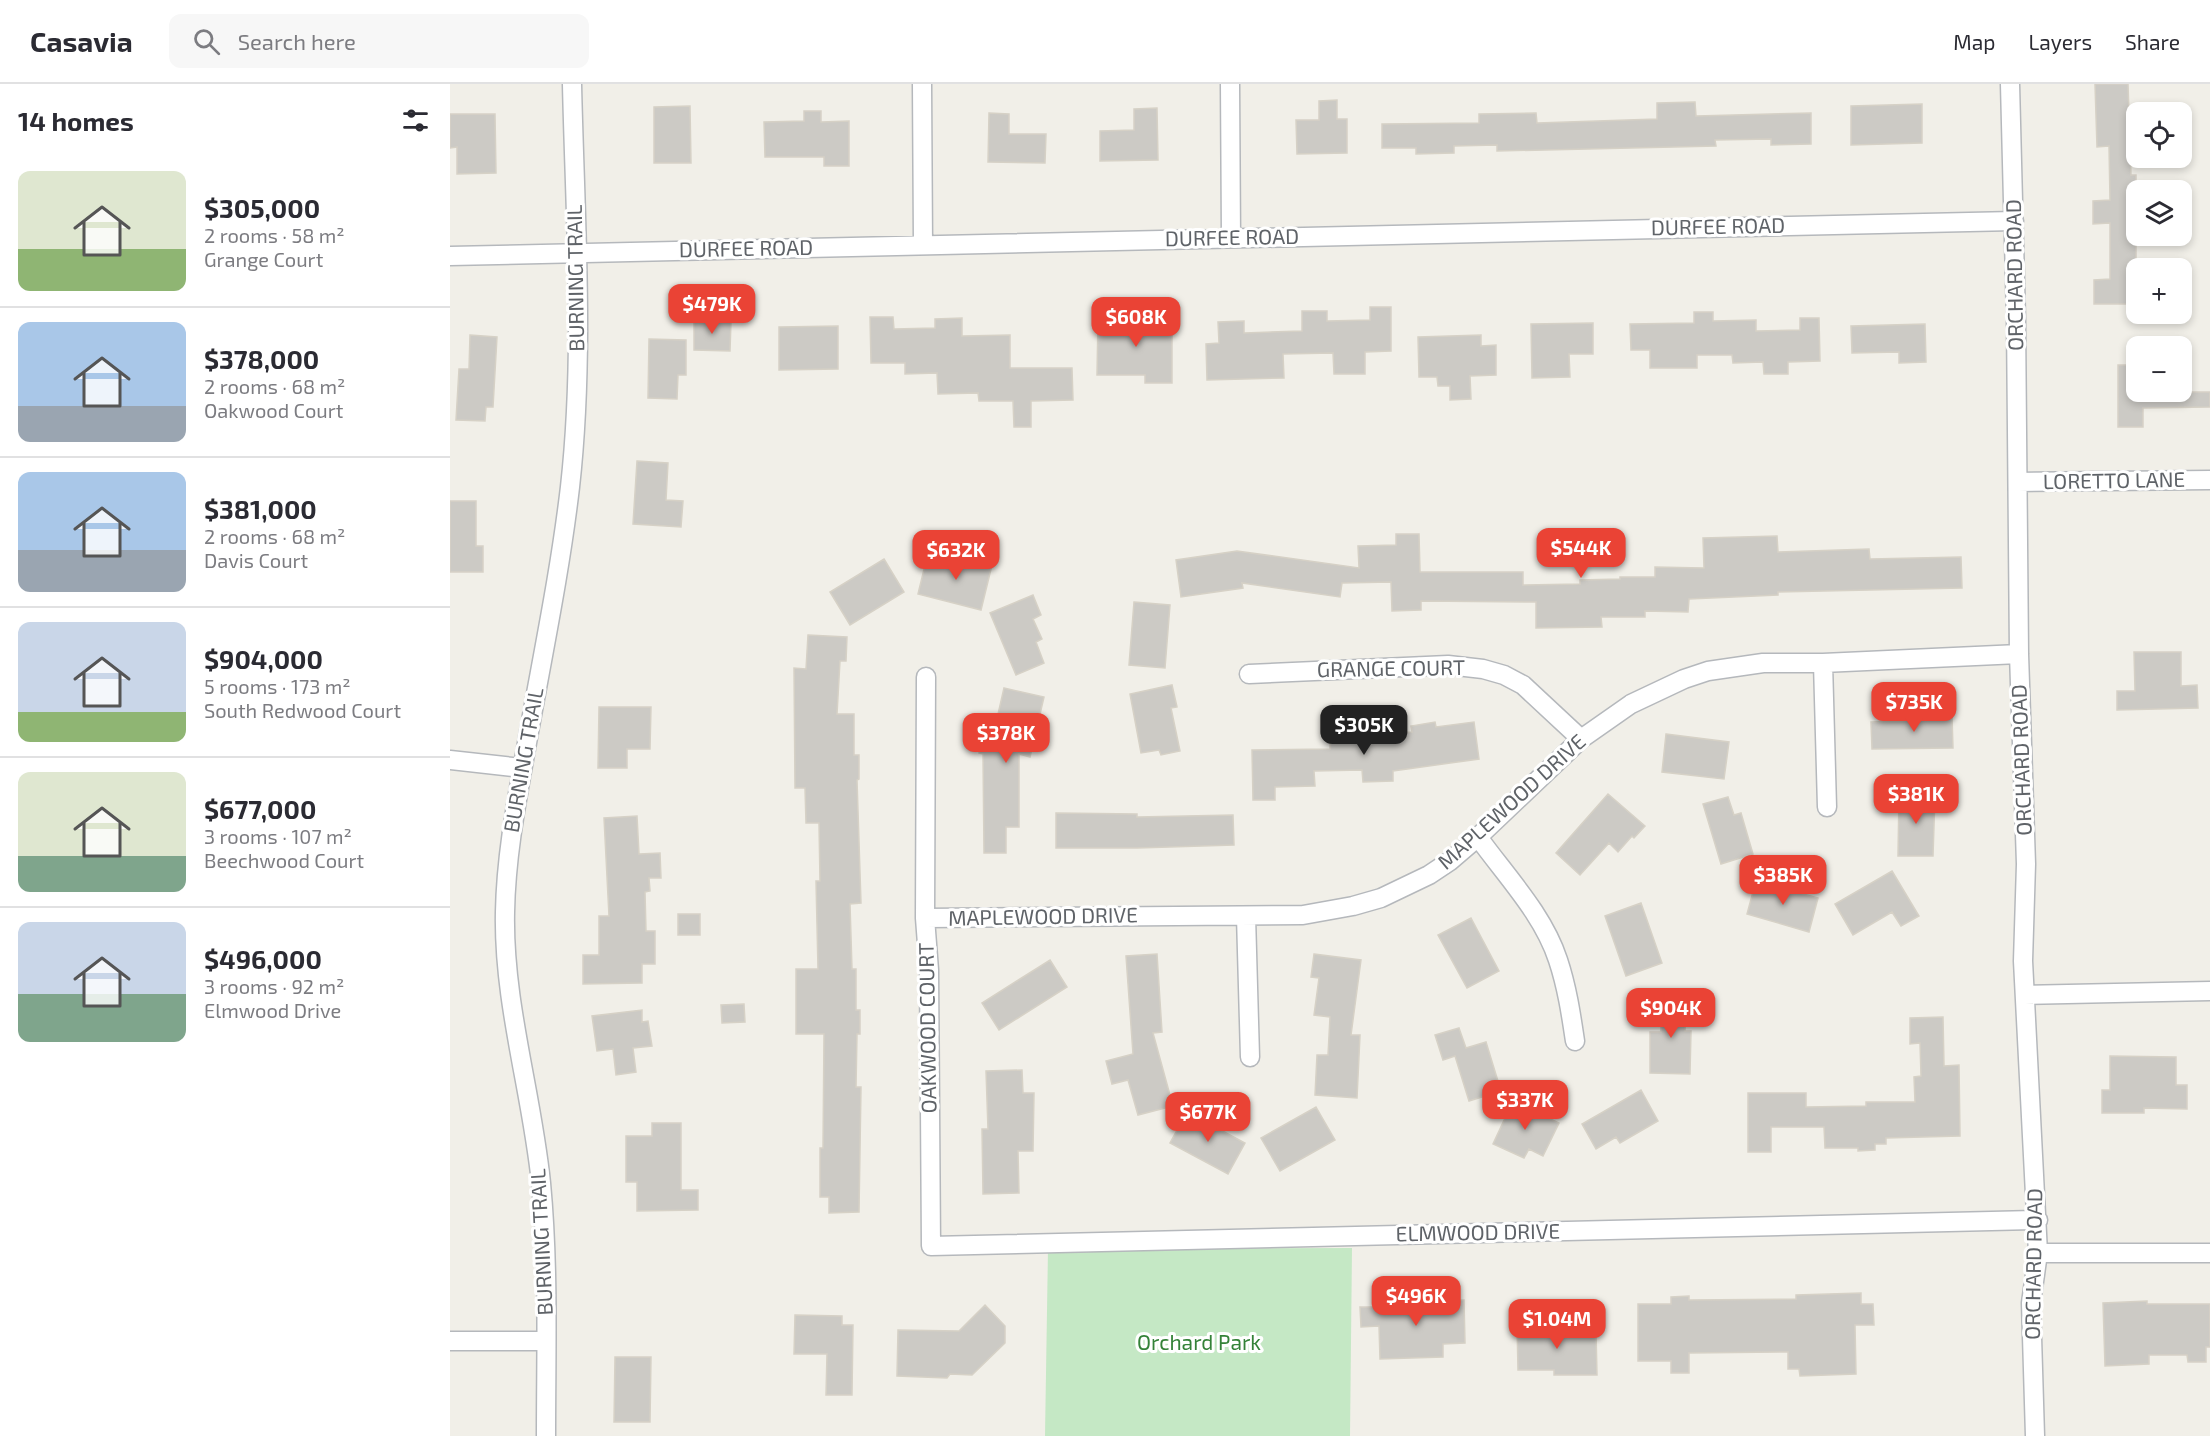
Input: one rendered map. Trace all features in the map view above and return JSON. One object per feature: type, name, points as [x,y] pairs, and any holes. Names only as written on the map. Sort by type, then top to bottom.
[{"type":"street","name":"BURNING TRAIL","points":[[546,1436],[546,1274],[541,1184],[510,988],[506,943],[509,850],[558,572],[570,487],[577,379],[572,84]]},
{"type":"street","points":[[922,84],[923,245]]},
{"type":"street","points":[[1230,84],[1231,238]]},
{"type":"street","name":"ORCHARD ROAD","points":[[2010,84],[2014,221],[2019,654],[2026,864],[2023,961],[2038,1220],[2038,1253],[2031,1303],[2035,1436]]},
{"type":"street","name":"DURFEE ROAD","points":[[450,256],[2014,221]]},
{"type":"street","name":"LORETTO LANE","points":[[2018,482],[2210,480]]},
{"type":"street","name":"MAPLEWOOD DRIVE","points":[[925,918],[1246,916],[1303,915],[1325,912],[1381,898],[1429,875],[1450,861],[1478,837],[1581,739],[1631,704],[1658,690],[1708,671],[1763,663],[1823,663],[2019,654]]},
{"type":"street","points":[[1823,663],[1827,807]]},
{"type":"street","name":"GRANGE COURT","points":[[1249,674],[1448,665],[1483,669],[1504,675],[1523,685],[1581,739]]},
{"type":"street","name":"OAKWOOD COURT","points":[[926,677],[925,918],[929,970],[931,1234]]},
{"type":"street","points":[[450,760],[522,768]]},
{"type":"street","points":[[1478,837],[1534,913],[1548,936],[1558,960],[1566,991],[1575,1041]]},
{"type":"street","points":[[1246,916],[1250,1057]]},
{"type":"street","points":[[2025,995],[2210,991]]},
{"type":"street","name":"ELMWOOD DRIVE","points":[[931,1234],[931,1246],[2038,1220]]},
{"type":"street","points":[[2038,1253],[2210,1253]]},
{"type":"street","points":[[450,1341],[546,1341]]},
{"type":"green space","name":"Orchard Park","points":[[1352,1248],[1350,1436],[1045,1436],[1048,1249]]},
{"type":"building","points":[[2095,84],[2128,84],[2126,168],[2131,168],[2131,175],[2136,175],[2136,180],[2126,180],[2126,246],[2136,246],[2136,258],[2126,258],[2126,304],[2094,304],[2094,280],[2110,279],[2110,223],[2093,224],[2093,201],[2110,200],[2109,146],[2097,147]]},
{"type":"building","points":[[1337,100],[1337,119],[1347,119],[1347,153],[1297,154],[1296,120],[1319,120],[1319,101]]},
{"type":"building","points":[[1695,102],[1696,116],[1811,113],[1811,144],[1771,145],[1771,139],[1715,140],[1716,146],[1497,151],[1497,145],[1454,146],[1454,153],[1416,154],[1416,148],[1382,148],[1382,124],[1479,123],[1479,114],[1536,113],[1537,123],[1657,119],[1657,103]]},
{"type":"building","points":[[1922,104],[1922,143],[1851,145],[1851,106]]},
{"type":"building","points":[[690,106],[691,163],[654,163],[654,107]]},
{"type":"building","points":[[1157,108],[1158,160],[1100,161],[1100,131],[1134,130],[1134,109]]},
{"type":"building","points":[[804,111],[821,111],[821,122],[849,121],[849,166],[824,166],[824,157],[765,157],[764,122],[804,121]]},
{"type":"building","points":[[989,113],[1009,114],[1009,134],[1046,134],[1045,163],[988,162]]},
{"type":"building","points":[[450,114],[495,114],[496,173],[457,174],[457,147],[450,148]]},
{"type":"building","points":[[1370,307],[1391,307],[1391,351],[1365,352],[1365,374],[1334,374],[1333,353],[1283,354],[1284,378],[1207,380],[1206,344],[1219,343],[1218,322],[1244,321],[1244,333],[1302,331],[1302,311],[1327,311],[1327,321],[1370,320]]},
{"type":"building","points":[[1694,312],[1713,312],[1713,321],[1756,320],[1756,331],[1800,330],[1800,318],[1819,318],[1820,361],[1788,362],[1788,374],[1764,374],[1763,362],[1733,363],[1732,355],[1697,355],[1697,368],[1650,368],[1650,350],[1631,350],[1630,324],[1694,323]]},
{"type":"building","points":[[1135,315],[1172,316],[1172,383],[1145,383],[1145,375],[1097,375],[1098,319],[1135,320]]},
{"type":"building","points":[[870,317],[893,317],[894,329],[935,328],[935,319],[962,318],[962,336],[1010,335],[1010,368],[1072,368],[1073,400],[1031,401],[1031,427],[1014,427],[1013,401],[979,401],[978,393],[938,394],[937,373],[905,374],[905,363],[871,363]]},
{"type":"building","points":[[694,320],[731,321],[730,351],[694,350]]},
{"type":"building","points":[[1593,323],[1593,354],[1569,354],[1570,377],[1532,378],[1531,324]]},
{"type":"building","points":[[1925,324],[1926,362],[1899,363],[1899,352],[1852,353],[1851,326]]},
{"type":"building","points":[[838,326],[838,369],[779,370],[779,327]]},
{"type":"building","points":[[470,335],[497,337],[493,407],[486,407],[485,421],[456,420],[459,369],[469,369]]},
{"type":"building","points":[[1481,335],[1481,346],[1496,345],[1496,375],[1470,376],[1471,399],[1450,400],[1450,386],[1438,386],[1437,377],[1419,377],[1418,337]]},
{"type":"building","points":[[649,339],[686,340],[686,375],[678,375],[677,399],[648,398]]},
{"type":"building","points":[[2118,365],[2126,365],[2126,402],[2192,402],[2192,392],[2210,392],[2210,407],[2143,408],[2143,427],[2118,427]]},
{"type":"building","points":[[637,461],[668,463],[666,500],[683,501],[681,527],[633,524]]},
{"type":"building","points":[[450,501],[476,501],[476,546],[483,546],[483,572],[450,572]]},
{"type":"building","points":[[1396,534],[1419,534],[1420,572],[1523,572],[1523,585],[1580,584],[1580,580],[1655,577],[1655,567],[1704,568],[1703,538],[1777,536],[1778,552],[1869,549],[1870,559],[1961,557],[1962,588],[1778,592],[1778,595],[1689,599],[1688,612],[1645,611],[1645,617],[1601,617],[1602,627],[1536,628],[1536,602],[1421,601],[1421,610],[1392,611],[1391,582],[1342,583],[1340,597],[1242,583],[1243,588],[1181,597],[1176,560],[1237,551],[1359,568],[1358,546],[1396,545]]},
{"type":"building","points":[[950,555],[992,565],[981,610],[918,594],[927,557],[947,563]]},
{"type":"building","points":[[884,559],[904,592],[850,625],[830,592]]},
{"type":"building","points":[[1033,595],[1041,615],[1033,619],[1042,639],[1036,642],[1044,663],[1016,675],[990,613]]},
{"type":"building","points":[[1134,602],[1170,605],[1165,668],[1129,665]]},
{"type":"building","points":[[808,635],[847,637],[846,661],[840,661],[837,714],[854,714],[854,755],[859,755],[859,779],[857,780],[861,903],[850,904],[852,969],[856,969],[856,1010],[860,1010],[856,1087],[861,1087],[859,1212],[829,1213],[829,1197],[820,1197],[824,1034],[796,1034],[796,969],[818,969],[816,881],[820,881],[819,823],[806,823],[805,788],[795,788],[794,668],[806,669]]},
{"type":"building","points":[[2134,652],[2181,652],[2181,686],[2197,685],[2198,708],[2117,710],[2117,691],[2135,691]]},
{"type":"building","points":[[1172,685],[1177,707],[1171,708],[1180,751],[1161,755],[1159,750],[1141,753],[1130,694]]},
{"type":"building","points":[[1004,688],[1044,697],[1030,757],[1019,754],[1019,827],[1006,827],[1006,853],[984,853],[983,754],[979,753],[986,720],[996,723]]},
{"type":"building","points":[[599,707],[651,707],[650,749],[627,749],[627,768],[598,768]]},
{"type":"building","points":[[1952,716],[1953,748],[1872,749],[1871,722],[1906,721],[1906,717]]},
{"type":"building","points":[[1435,722],[1436,727],[1474,722],[1479,759],[1393,771],[1393,781],[1363,782],[1362,770],[1314,771],[1315,786],[1275,787],[1275,800],[1253,800],[1252,750],[1330,749],[1330,734],[1412,732],[1411,726]]},
{"type":"building","points":[[1666,734],[1729,742],[1724,779],[1662,772]]},
{"type":"building","points":[[1608,794],[1645,826],[1634,838],[1632,836],[1618,852],[1609,843],[1580,875],[1556,853]]},
{"type":"building","points":[[1899,794],[1935,795],[1933,856],[1898,856]]},
{"type":"building","points":[[1728,797],[1734,815],[1741,813],[1753,854],[1721,864],[1703,804]]},
{"type":"building","points":[[1056,813],[1137,814],[1137,817],[1233,815],[1234,845],[1056,848]]},
{"type":"building","points":[[637,816],[639,854],[660,853],[661,878],[649,878],[650,891],[645,892],[646,931],[655,931],[655,964],[642,964],[642,983],[583,984],[583,955],[599,955],[599,916],[609,916],[604,818]]},
{"type":"building","points":[[1892,871],[1919,916],[1901,926],[1892,912],[1853,935],[1835,904]]},
{"type":"building","points":[[1756,881],[1818,898],[1809,932],[1747,914]]},
{"type":"building","points":[[1641,903],[1662,963],[1626,976],[1605,916]]},
{"type":"building","points":[[678,914],[700,914],[700,935],[678,935]]},
{"type":"building","points":[[1471,918],[1499,971],[1467,988],[1438,935]]},
{"type":"building","points":[[1157,954],[1162,1032],[1153,1033],[1173,1106],[1138,1115],[1128,1080],[1112,1084],[1106,1061],[1133,1054],[1126,956]]},
{"type":"building","points":[[1314,954],[1361,960],[1351,1035],[1360,1035],[1357,1098],[1315,1095],[1317,1055],[1328,1055],[1330,1017],[1314,1015],[1319,978],[1311,977]]},
{"type":"building","points":[[1050,960],[1067,987],[999,1030],[982,1003]]},
{"type":"building","points":[[1661,996],[1686,996],[1685,1031],[1691,1031],[1690,1074],[1650,1073],[1650,1032],[1661,1032]]},
{"type":"building","points":[[744,1004],[745,1022],[722,1023],[721,1005]]},
{"type":"building","points":[[642,1010],[642,1022],[648,1021],[652,1046],[633,1048],[636,1072],[616,1075],[613,1049],[597,1051],[592,1016]]},
{"type":"building","points":[[1943,1017],[1944,1066],[1959,1065],[1960,1136],[1886,1138],[1886,1144],[1875,1144],[1875,1150],[1858,1151],[1858,1148],[1825,1148],[1824,1127],[1771,1127],[1771,1152],[1748,1152],[1748,1093],[1806,1093],[1806,1107],[1866,1106],[1866,1102],[1915,1102],[1914,1077],[1921,1076],[1920,1043],[1910,1044],[1910,1018]]},
{"type":"building","points":[[1459,1028],[1466,1048],[1486,1042],[1501,1091],[1469,1101],[1455,1056],[1443,1060],[1435,1035]]},
{"type":"building","points":[[2110,1056],[2176,1057],[2176,1085],[2187,1085],[2187,1109],[2144,1108],[2144,1113],[2102,1113],[2102,1090],[2110,1090]]},
{"type":"building","points":[[1022,1070],[1023,1093],[1034,1093],[1033,1151],[1018,1151],[1019,1193],[983,1194],[982,1129],[988,1129],[986,1071]]},
{"type":"building","points":[[1641,1090],[1658,1121],[1620,1143],[1616,1137],[1596,1149],[1582,1124]]},
{"type":"building","points":[[1513,1101],[1559,1123],[1543,1156],[1529,1149],[1524,1158],[1493,1144]]},
{"type":"building","points":[[1316,1107],[1335,1140],[1280,1171],[1261,1138]]},
{"type":"building","points":[[1187,1112],[1245,1143],[1228,1174],[1170,1143]]},
{"type":"building","points":[[652,1123],[681,1123],[681,1190],[698,1190],[698,1210],[637,1211],[637,1182],[626,1182],[626,1136],[652,1136]]},
{"type":"building","points":[[1861,1293],[1861,1304],[1873,1304],[1874,1325],[1855,1325],[1856,1374],[1800,1376],[1799,1369],[1788,1369],[1788,1352],[1689,1353],[1689,1373],[1671,1373],[1671,1361],[1638,1361],[1638,1304],[1671,1304],[1671,1297],[1689,1296],[1689,1300],[1796,1299],[1796,1295]]},
{"type":"building","points":[[1397,1297],[1397,1303],[1464,1300],[1465,1343],[1443,1344],[1443,1357],[1380,1359],[1379,1326],[1361,1327],[1360,1307],[1378,1307],[1378,1298]]},
{"type":"building","points":[[2147,1301],[2147,1304],[2210,1304],[2210,1347],[2206,1347],[2206,1362],[2188,1362],[2187,1355],[2149,1355],[2149,1364],[2105,1366],[2103,1303]]},
{"type":"building","points":[[985,1305],[1005,1326],[1005,1343],[972,1375],[950,1374],[947,1378],[897,1376],[898,1330],[959,1331]]},
{"type":"building","points":[[795,1315],[842,1316],[842,1325],[853,1325],[852,1395],[826,1395],[827,1354],[794,1354]]},
{"type":"building","points":[[1572,1324],[1572,1332],[1596,1332],[1597,1375],[1554,1375],[1554,1370],[1518,1370],[1517,1325]]},
{"type":"building","points":[[615,1357],[651,1357],[650,1422],[614,1422]]}]
